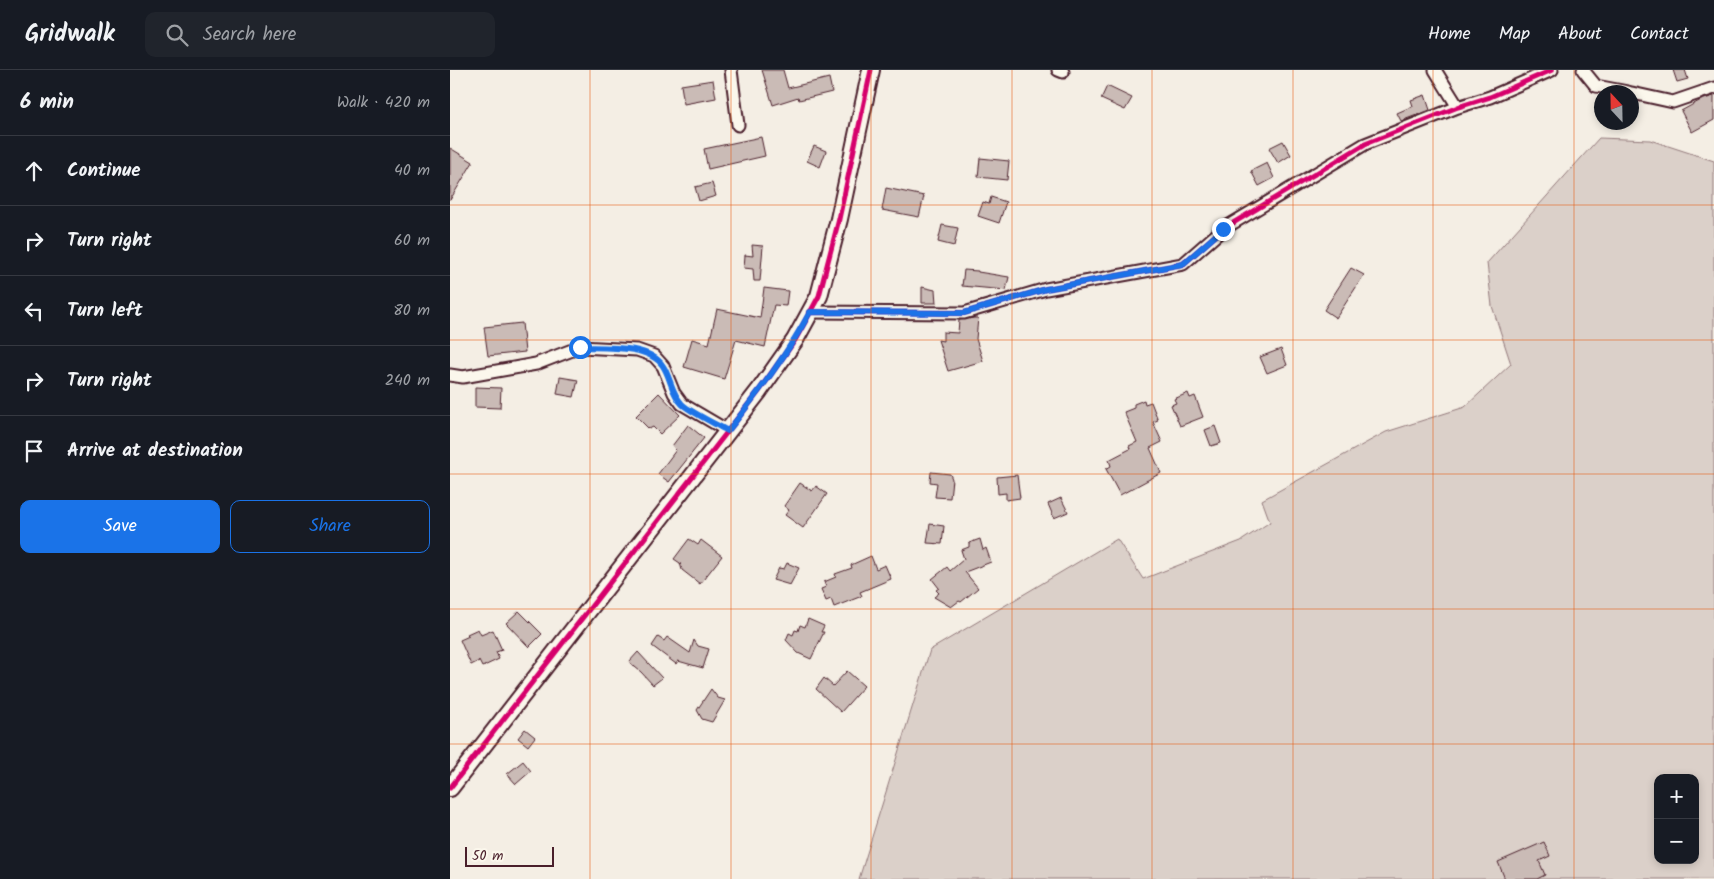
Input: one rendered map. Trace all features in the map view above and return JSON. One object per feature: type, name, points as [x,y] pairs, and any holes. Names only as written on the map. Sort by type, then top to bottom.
[{"type":"street","points":[[731,70],[738,125]]},
{"type":"street","points":[[451,786],[760,391],[795,340],[819,296],[839,219],[871,70]]},
{"type":"street","points":[[1435,70],[1458,107]]},
{"type":"street","points":[[810,312],[964,313],[1046,289],[1183,264],[1223,229],[1365,144],[1458,107],[1490,97],[1552,70]]},
{"type":"street","points":[[1583,70],[1595,85]]},
{"type":"street","points":[[1639,95],[1672,102],[1714,88]]},
{"type":"street","points":[[450,375],[463,377],[536,364],[580,347],[638,350],[654,356],[663,366],[674,393],[682,404],[728,431]]},
{"type":"shaded area","points":[[1599,138],[1650,140],[1714,161],[1714,879],[859,879],[930,650],[1117,539],[1143,579],[1241,541],[1270,522],[1262,500],[1386,432],[1465,407],[1511,364],[1492,306],[1487,263]]},
{"type":"building","points":[[762,70],[783,70],[788,88],[829,78],[832,92],[799,100],[798,97],[773,105]]},
{"type":"building","points":[[1673,70],[1685,70],[1688,79],[1677,82]]},
{"type":"building","points":[[713,80],[716,98],[684,104],[681,85]]},
{"type":"building","points":[[1107,86],[1132,98],[1125,110],[1101,99]]},
{"type":"building","points":[[1425,95],[1430,110],[1401,121],[1397,113],[1413,106],[1411,100]]},
{"type":"building","points":[[1714,96],[1714,120],[1692,132],[1681,111],[1701,100]]},
{"type":"building","points":[[761,137],[765,156],[708,169],[704,149]]},
{"type":"building","points":[[1283,141],[1291,155],[1278,163],[1269,148]]},
{"type":"building","points":[[814,146],[826,151],[820,167],[807,161]]},
{"type":"building","points":[[450,148],[473,162],[450,200]]},
{"type":"building","points":[[980,158],[1009,161],[1007,180],[978,177]]},
{"type":"building","points":[[1267,163],[1274,178],[1259,186],[1251,171]]},
{"type":"building","points":[[712,183],[716,196],[699,201],[695,187]]},
{"type":"building","points":[[886,188],[924,196],[919,217],[882,210]]},
{"type":"building","points":[[991,197],[1006,202],[999,223],[978,216],[983,202],[989,204]]},
{"type":"building","points":[[942,225],[958,228],[954,246],[938,242]]},
{"type":"building","points":[[752,245],[763,246],[760,281],[754,281],[753,269],[744,268],[745,255],[753,256]]},
{"type":"building","points":[[1351,268],[1364,275],[1336,318],[1324,310]]},
{"type":"building","points":[[964,270],[1009,277],[1006,290],[962,286]]},
{"type":"building","points":[[922,287],[935,290],[936,303],[922,303]]},
{"type":"building","points":[[764,288],[788,291],[786,306],[774,305],[765,347],[736,340],[724,379],[684,367],[692,339],[709,344],[717,309],[760,318]]},
{"type":"building","points":[[978,318],[976,339],[983,361],[948,371],[938,340],[943,341],[943,332],[958,333],[959,320]]},
{"type":"building","points":[[522,323],[525,352],[488,356],[484,327]]},
{"type":"building","points":[[1281,349],[1287,365],[1267,373],[1260,357]]},
{"type":"building","points":[[560,377],[578,380],[574,397],[557,394]]},
{"type":"building","points":[[475,387],[501,388],[500,408],[475,407]]},
{"type":"building","points":[[659,393],[680,415],[660,434],[653,427],[649,429],[636,416]]},
{"type":"building","points":[[1188,393],[1190,398],[1195,396],[1203,417],[1180,426],[1171,405],[1176,403],[1174,399]]},
{"type":"building","points":[[1144,400],[1145,404],[1151,402],[1158,420],[1153,422],[1162,442],[1150,448],[1161,473],[1120,495],[1106,469],[1111,466],[1109,460],[1130,449],[1129,446],[1137,442],[1124,412],[1134,408],[1134,404]]},
{"type":"building","points":[[688,425],[704,438],[669,482],[658,474],[676,450],[672,446]]},
{"type":"building","points":[[1215,426],[1221,443],[1211,446],[1205,430]]},
{"type":"building","points":[[931,472],[950,474],[952,479],[950,498],[935,497],[937,483],[930,482]]},
{"type":"building","points":[[1017,475],[1020,498],[1006,500],[1006,493],[998,494],[997,477]]},
{"type":"building","points":[[800,483],[812,491],[816,486],[827,494],[803,528],[785,515],[789,510],[784,506]]},
{"type":"building","points":[[1061,498],[1068,512],[1054,518],[1048,504]]},
{"type":"building","points":[[930,524],[944,526],[942,544],[927,543]]},
{"type":"building","points":[[689,539],[698,545],[701,540],[722,556],[700,584],[682,570],[680,563],[674,559]]},
{"type":"building","points":[[980,539],[983,550],[986,548],[991,562],[965,572],[978,588],[961,602],[959,601],[951,607],[934,597],[939,593],[936,590],[939,588],[932,579],[947,567],[950,571],[964,559],[961,550],[969,547],[969,543]]},
{"type":"building","points":[[871,556],[876,569],[885,565],[891,579],[860,592],[862,596],[834,607],[831,599],[826,601],[821,589],[826,587],[824,582],[836,577],[835,574],[852,568],[851,565]]},
{"type":"building","points":[[787,563],[799,568],[790,585],[773,580],[779,568],[784,569]]},
{"type":"building","points":[[519,611],[542,634],[529,647],[506,623]]},
{"type":"building","points":[[808,619],[824,626],[821,632],[824,632],[811,659],[798,653],[786,640],[789,633],[793,635],[795,630],[798,631],[800,625],[805,627]]},
{"type":"building","points":[[478,629],[481,635],[493,630],[502,650],[496,652],[499,659],[482,667],[479,661],[471,665],[460,640]]},
{"type":"building","points":[[658,637],[664,641],[667,637],[690,653],[694,640],[698,646],[709,649],[703,668],[678,661],[676,664],[652,646]]},
{"type":"building","points":[[638,652],[662,678],[653,685],[629,662]]},
{"type":"building","points":[[847,671],[864,686],[841,712],[816,689],[824,678],[833,686]]},
{"type":"building","points":[[711,689],[718,698],[725,700],[712,722],[702,719],[697,710]]},
{"type":"building","points":[[525,729],[535,737],[528,746],[518,738]]},
{"type":"building","points":[[523,761],[531,771],[516,784],[507,774]]},
{"type":"building","points":[[1544,842],[1550,856],[1539,861],[1545,875],[1537,879],[1505,879],[1498,862]]},
{"type":"cycle path","points":[[450,788],[759,391],[795,340],[819,296],[839,219],[871,70]]},
{"type":"cycle path","points":[[810,312],[964,313],[1046,289],[1183,264],[1223,229],[1365,144],[1458,107],[1490,97],[1552,70]]},
{"type":"route","points":[[580,347],[638,350],[654,356],[663,366],[674,393],[682,404],[728,431],[760,391],[795,340],[810,312],[964,313],[1046,289],[1183,264],[1223,229]]}]
